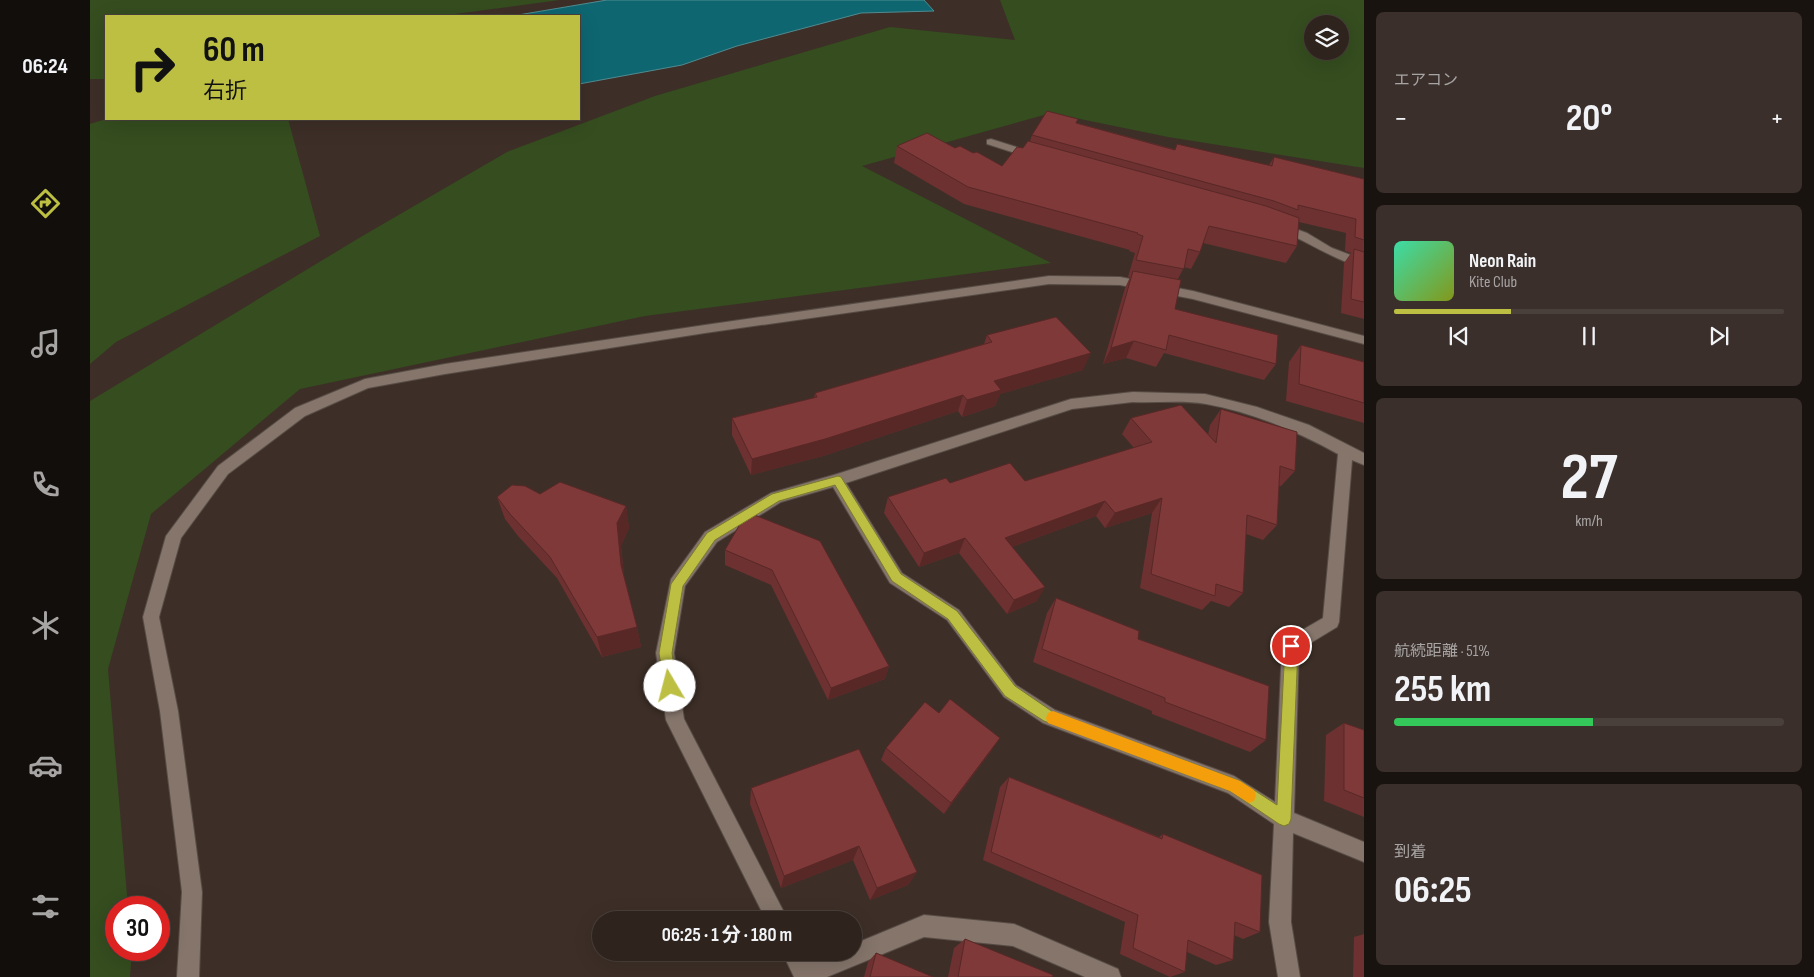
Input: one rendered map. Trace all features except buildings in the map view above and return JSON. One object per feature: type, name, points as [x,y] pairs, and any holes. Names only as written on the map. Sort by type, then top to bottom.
[{"type":"street","points":[[991,142],[1046,159]]},
{"type":"street","points":[[1270,222],[1303,235],[1328,251],[1364,264]]},
{"type":"street","points":[[188,977],[192,892],[170,710],[151,617],[174,536],[223,470],[300,412],[365,384],[445,369],[705,329],[1049,280],[1120,281],[1193,295],[1364,340]]},
{"type":"street","points":[[771,911],[675,720],[665,653],[678,584],[711,537],[776,497],[838,480],[1071,404],[1133,397],[1205,399],[1258,412],[1304,429],[1364,460]]},
{"type":"street","points":[[1289,977],[1280,922],[1291,646],[1331,622],[1345,451]]},
{"type":"street","points":[[838,480],[896,578],[953,615],[1010,691],[1049,717],[1234,786],[1284,819],[1364,852]]},
{"type":"street","points":[[798,961],[805,976],[924,926],[1014,935],[1110,977]]},
{"type":"green space","points":[[90,0],[560,0],[448,15],[105,15],[105,79],[90,79]]},
{"type":"green space","points":[[1000,0],[1364,0],[1364,168],[1168,137],[1051,113],[862,166],[1051,263],[645,316],[300,389],[151,514],[108,669],[127,896],[105,896],[105,961],[131,961],[130,977],[90,977],[90,401],[359,238],[507,152],[655,96],[890,27],[1015,40]]},
{"type":"green space","points":[[105,119],[288,120],[320,236],[116,342],[90,364],[90,124]]},
{"type":"water","points":[[607,0],[924,0],[934,11],[861,13],[737,46],[682,65],[580,84],[580,15],[518,15]]},
{"type":"slow traffic","points":[[1053,718],[1234,786],[1249,795]]},
{"type":"route","points":[[670,686],[665,653],[678,584],[711,537],[776,497],[838,480],[896,578],[953,615],[1010,691],[1049,717],[1234,786],[1284,819],[1291,646]]}]
